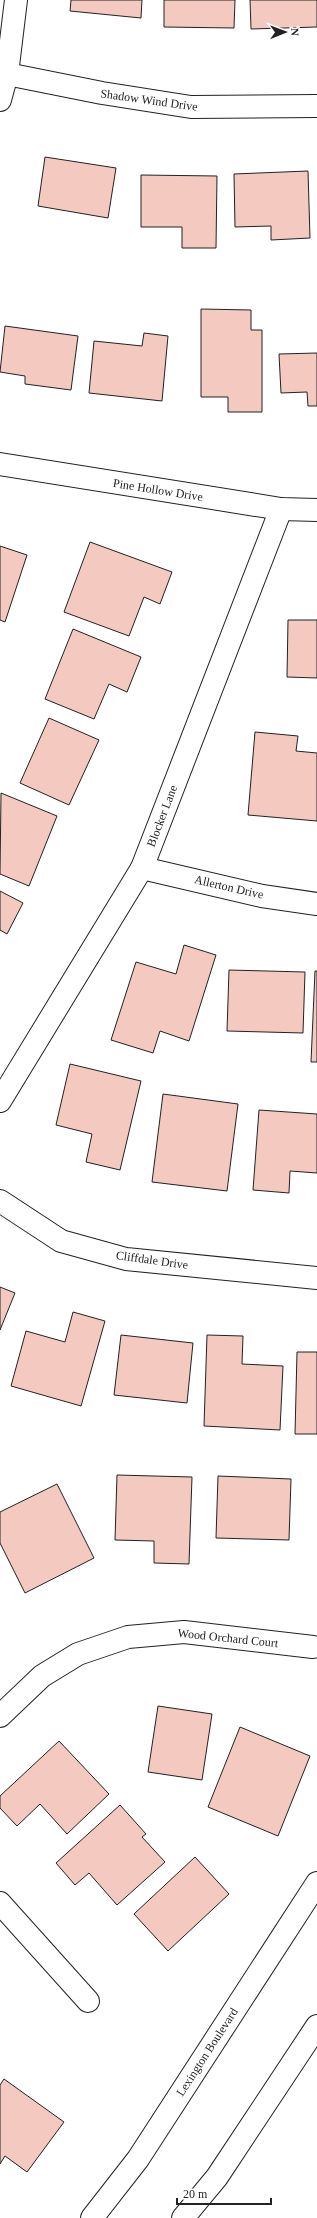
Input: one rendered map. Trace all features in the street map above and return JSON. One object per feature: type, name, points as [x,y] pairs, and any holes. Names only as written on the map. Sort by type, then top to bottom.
[{"type":"street","points":[[0,100],[7,74],[16,0]]},
{"type":"street","name":"Shadow Wind Drive","points":[[7,74],[102,93],[191,107],[317,106]]},
{"type":"street","name":"Pine Hollow Drive","points":[[0,464],[281,509],[317,510]]},
{"type":"street","name":"Blocker Lane","points":[[0,1101],[142,868],[281,509]]},
{"type":"street","name":"Allerton Drive","points":[[142,868],[262,896],[317,904]]},
{"type":"street","name":"Cliffdale Drive","points":[[0,1201],[61,1241],[126,1259],[317,1278]]},
{"type":"street","name":"Wood Orchard Court","points":[[0,1716],[42,1676],[78,1654],[128,1637],[184,1632],[313,1647]]},
{"type":"street","name":"Lexington Boulevard","points":[[92,2218],[138,2159],[317,1883]]},
{"type":"street","points":[[0,1903],[88,2001]]},
{"type":"street","points":[[183,2218],[217,2177],[317,2026]]},
{"type":"building","points":[[71,0],[142,0],[141,18],[70,11]]},
{"type":"building","points":[[164,0],[235,0],[234,28],[164,27]]},
{"type":"building","points":[[250,0],[317,0],[317,27],[251,29]]},
{"type":"building","points":[[45,157],[116,168],[108,218],[38,206]]},
{"type":"building","points":[[308,171],[310,238],[271,240],[271,226],[235,227],[234,174]]},
{"type":"building","points":[[141,175],[217,176],[216,248],[182,248],[182,227],[141,227]]},
{"type":"building","points":[[201,309],[251,310],[251,330],[262,330],[262,412],[228,412],[228,397],[201,397]]},
{"type":"building","points":[[5,326],[78,336],[71,390],[25,384],[25,376],[0,372]]},
{"type":"building","points":[[144,333],[168,336],[162,401],[89,393],[94,341],[142,346]]},
{"type":"building","points":[[317,353],[317,406],[308,406],[307,392],[281,393],[279,354]]},
{"type":"building","points":[[90,542],[172,572],[160,604],[144,597],[129,636],[64,612]]},
{"type":"building","points":[[0,546],[27,555],[5,622],[0,620]]},
{"type":"building","points":[[288,620],[317,620],[317,678],[287,677]]},
{"type":"building","points":[[73,629],[141,657],[127,692],[109,684],[94,719],[45,699]]},
{"type":"building","points":[[49,718],[99,740],[69,805],[20,783]]},
{"type":"building","points":[[255,732],[298,736],[296,751],[317,753],[317,821],[248,815]]},
{"type":"building","points":[[1,793],[57,816],[29,886],[0,874]]},
{"type":"building","points":[[0,891],[23,903],[7,934],[0,930]]},
{"type":"building","points":[[184,945],[216,955],[189,1041],[160,1031],[153,1053],[111,1040],[136,962],[176,974]]},
{"type":"building","points":[[229,970],[305,972],[303,1033],[227,1031]]},
{"type":"building","points":[[315,971],[317,971],[317,1062],[311,1062]]},
{"type":"building","points":[[70,1064],[141,1081],[120,1170],[86,1162],[92,1134],[56,1125]]},
{"type":"building","points":[[163,1094],[238,1104],[227,1191],[152,1182]]},
{"type":"building","points":[[259,1110],[317,1114],[317,1173],[290,1171],[289,1193],[253,1190]]},
{"type":"building","points":[[0,1287],[15,1293],[0,1330]]},
{"type":"building","points":[[73,1312],[105,1321],[81,1406],[11,1386],[26,1331],[65,1342]]},
{"type":"building","points":[[121,1335],[193,1343],[187,1403],[114,1395]]},
{"type":"building","points":[[207,1335],[243,1336],[242,1364],[283,1366],[280,1430],[204,1426]]},
{"type":"building","points":[[297,1352],[317,1352],[317,1434],[295,1434]]},
{"type":"building","points":[[117,1475],[192,1477],[189,1564],[154,1563],[154,1541],[115,1540]]},
{"type":"building","points":[[218,1476],[291,1479],[289,1540],[216,1538]]},
{"type":"building","points":[[57,1484],[94,1558],[25,1593],[0,1543],[0,1512]]},
{"type":"building","points":[[158,1706],[212,1714],[202,1780],[148,1772]]},
{"type":"building","points":[[240,1727],[310,1756],[278,1836],[208,1807]]},
{"type":"building","points":[[59,1741],[109,1794],[67,1834],[40,1804],[17,1826],[0,1808],[0,1796]]},
{"type":"building","points":[[120,1805],[146,1834],[142,1837],[165,1862],[117,1905],[89,1873],[75,1885],[56,1863]]},
{"type":"building","points":[[195,1857],[229,1894],[168,1951],[134,1914]]},
{"type":"building","points":[[4,2079],[64,2122],[27,2172],[5,2156],[0,2164],[0,2085]]}]
